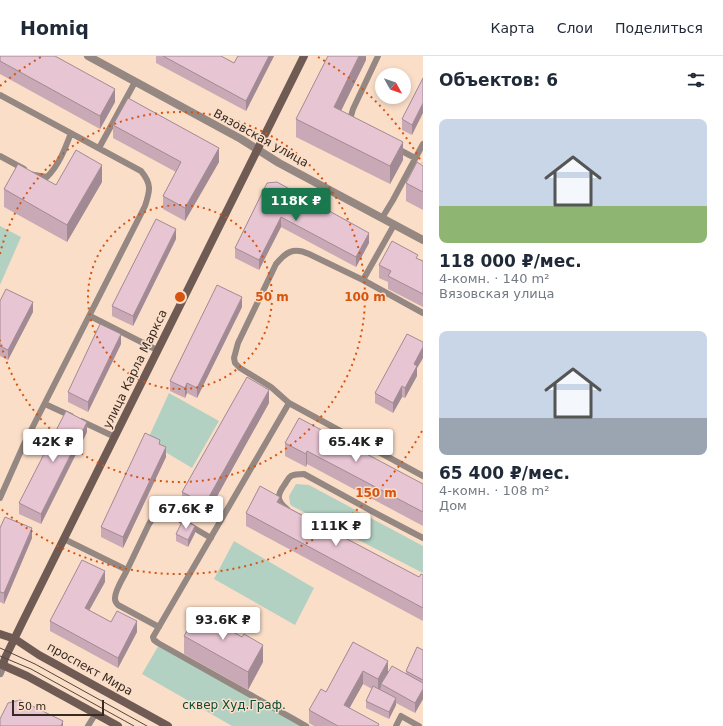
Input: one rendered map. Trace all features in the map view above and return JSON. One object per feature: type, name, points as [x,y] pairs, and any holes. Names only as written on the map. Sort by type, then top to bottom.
[{"type":"street","name":"Вязовская улица","points":[[88,56],[423,240]]},
{"type":"street","name":"улица Карла Маркса","points":[[0,673],[2,665],[114,437],[304,56]]},
{"type":"street","name":"проспект Мира","points":[[0,634],[15,639],[39,655],[168,726]]},
{"type":"street","points":[[2,665],[27,676],[118,726]]},
{"type":"lane","points":[[357,127],[352,122],[351,116],[378,56]]},
{"type":"lane","points":[[99,148],[135,82]]},
{"type":"lane","points":[[0,95],[141,171],[147,178],[149,185],[149,194],[145,206],[24,444],[0,498]]},
{"type":"lane","points":[[0,156],[34,175],[47,177],[53,171],[62,156],[70,133]]},
{"type":"lane","points":[[389,144],[415,158]]},
{"type":"lane","points":[[382,218],[423,144]]},
{"type":"lane","points":[[363,280],[394,225]]},
{"type":"lane","points":[[423,313],[363,280],[300,250],[292,251],[283,255],[276,264],[238,343],[234,358],[235,363],[240,368],[271,388],[289,402],[423,476]]},
{"type":"lane","points":[[90,316],[158,350]]},
{"type":"lane","points":[[289,402],[212,538],[159,627],[154,640],[158,644],[306,726]]},
{"type":"lane","points":[[45,404],[114,437]]},
{"type":"lane","points":[[295,513],[281,504],[279,494],[290,477],[304,474],[423,538]]},
{"type":"lane","points":[[159,627],[118,605],[115,598],[116,592],[149,524],[153,518],[162,513],[172,515],[212,538]]},
{"type":"lane","points":[[64,539],[127,570]]},
{"type":"lane","points":[[88,726],[96,713]]},
{"type":"lane","points":[[396,726],[401,716],[419,726]]},
{"type":"green space","points":[[0,226],[21,237],[0,285]]},
{"type":"green space","points":[[169,393],[219,421],[192,468],[147,441]]},
{"type":"green space","points":[[296,484],[309,485],[423,546],[423,573],[292,506],[290,504],[289,496]]},
{"type":"green space","points":[[234,541],[314,588],[295,625],[214,579]]},
{"type":"green space","name":"сквер Худ.Граф.","points":[[160,643],[311,726],[232,726],[142,674]]},
{"type":"building","points":[[0,56],[55,56],[115,89],[100,116],[0,61]]},
{"type":"building","points":[[163,56],[221,56],[234,63],[238,56],[269,56],[246,101]]},
{"type":"building","points":[[328,56],[359,56],[334,107],[403,142],[390,166],[296,119]]},
{"type":"building","points":[[423,78],[423,103],[412,125],[402,119]]},
{"type":"building","points":[[128,98],[219,148],[185,208],[163,196],[181,162],[113,125]]},
{"type":"building","points":[[76,150],[102,165],[67,225],[4,189],[18,164],[56,185]]},
{"type":"building","points":[[417,162],[423,166],[423,192],[406,183]]},
{"type":"building","points":[[277,182],[369,233],[356,257],[281,217],[259,260],[235,248],[267,183]]},
{"type":"building","points":[[156,219],[176,229],[133,316],[112,306]]},
{"type":"building","points":[[392,241],[418,255],[416,258],[423,261],[423,294],[388,276],[391,271],[379,265]]},
{"type":"building","points":[[217,285],[242,297],[197,388],[187,383],[185,388],[170,381]]},
{"type":"building","points":[[6,289],[33,302],[8,350],[0,346],[0,301]]},
{"type":"building","points":[[100,324],[121,334],[88,402],[68,392]]},
{"type":"building","points":[[407,334],[423,342],[423,347],[414,364],[417,366],[405,388],[402,386],[393,403],[375,393]]},
{"type":"building","points":[[247,377],[269,390],[205,504],[182,492]]},
{"type":"building","points":[[66,411],[87,422],[41,514],[19,503]]},
{"type":"building","points":[[299,418],[423,484],[423,512],[307,451],[306,454],[285,443]]},
{"type":"building","points":[[145,433],[160,440],[159,444],[166,447],[123,537],[101,527]]},
{"type":"building","points":[[260,486],[280,497],[277,502],[419,577],[421,574],[423,575],[423,608],[246,513]]},
{"type":"building","points":[[5,517],[32,528],[4,593],[0,592],[0,528]]},
{"type":"building","points":[[183,520],[195,526],[188,540],[176,534]]},
{"type":"building","points":[[82,560],[105,571],[85,608],[111,622],[117,611],[137,621],[118,658],[50,621]]},
{"type":"building","points":[[200,609],[217,619],[215,622],[242,637],[244,634],[263,645],[248,672],[184,636]]},
{"type":"building","points":[[353,642],[388,661],[378,679],[363,671],[344,705],[379,724],[378,726],[338,726],[309,710],[321,689],[326,692]]},
{"type":"building","points":[[417,647],[423,650],[423,680],[406,671]]},
{"type":"building","points":[[392,666],[423,683],[423,689],[415,703],[381,684]]},
{"type":"building","points":[[373,686],[396,698],[389,712],[366,701]]},
{"type":"building","points":[[20,700],[63,721],[61,726],[0,726],[0,719],[8,703]]},
{"type":"tram line","points":[[0,648],[35,664],[147,726]]},
{"type":"tram line","points":[[0,656],[31,669],[134,726]]}]
